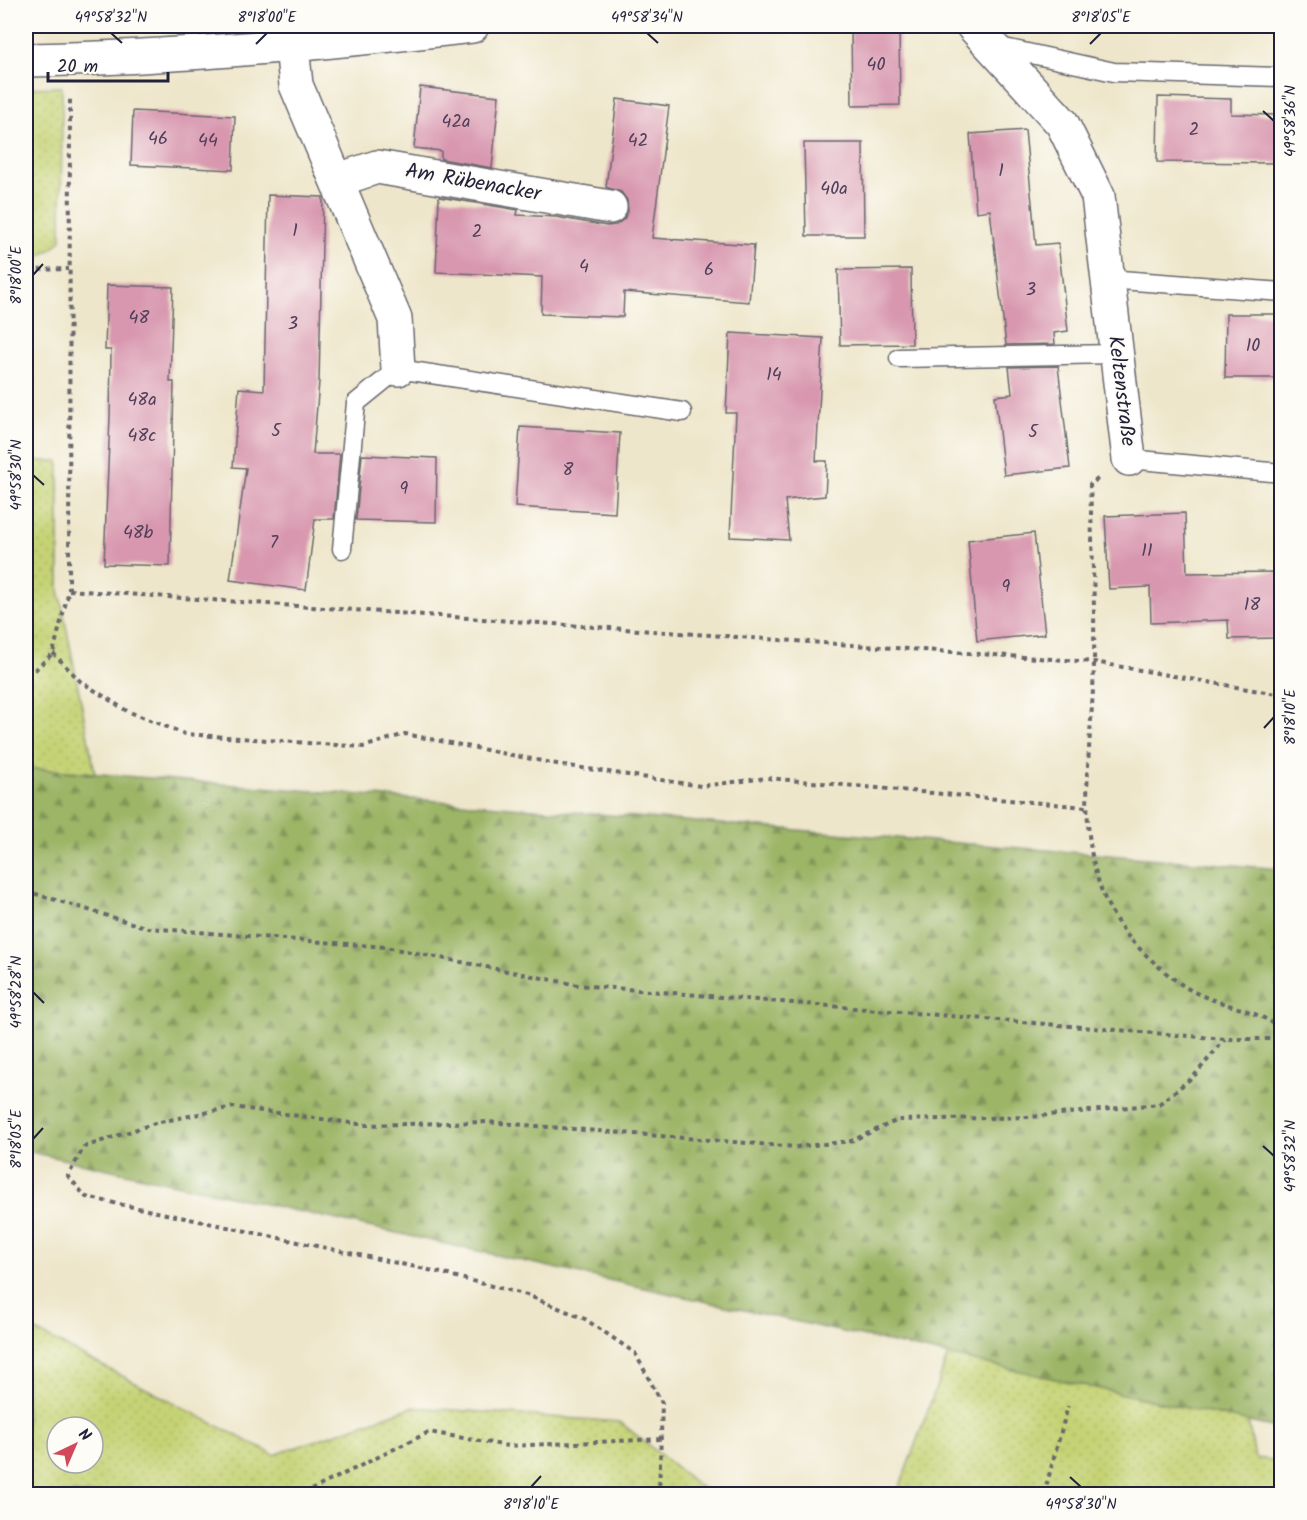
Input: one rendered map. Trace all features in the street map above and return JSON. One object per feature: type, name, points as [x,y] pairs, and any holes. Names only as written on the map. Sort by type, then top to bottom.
[{"type":"street","points":[[26,60],[70,60],[292,46],[472,26]]},
{"type":"street","name":"Keltenstraße","points":[[982,35],[1062,123],[1098,195],[1129,459]]},
{"type":"street","points":[[292,46],[296,85],[395,319],[398,369]]},
{"type":"street","name":"Am Rübenacker","points":[[338,180],[377,167],[610,207]]},
{"type":"lane","name":"Keltenstraße","points":[[982,35],[1114,72],[1281,77]]},
{"type":"lane","points":[[1107,279],[1281,292]]},
{"type":"lane","points":[[899,358],[1116,354]]},
{"type":"lane","points":[[342,549],[356,403],[398,369],[682,412]]},
{"type":"lane","name":"Keltenstraße","points":[[1129,459],[1281,473]]},
{"type":"path","points":[[26,671],[33,671],[53,654],[69,590],[70,60]]},
{"type":"path","points":[[26,260],[33,270],[69,269]]},
{"type":"path","points":[[1129,459],[1090,484],[1094,662],[1086,807],[1097,885],[1116,919],[1140,950],[1187,988],[1265,1017],[1281,1029]]},
{"type":"path","points":[[69,590],[1094,662],[1281,695]]},
{"type":"path","points":[[53,654],[80,681],[127,711],[185,734],[363,747],[405,734],[562,765],[701,786],[767,777],[1086,807]]},
{"type":"path","points":[[26,891],[148,928],[385,947],[578,985],[1225,1039],[1281,1039]]},
{"type":"path","points":[[659,1494],[662,1403],[635,1353],[585,1318],[527,1295],[425,1269],[86,1197],[68,1176],[84,1147],[155,1123],[233,1107],[366,1125],[487,1122],[796,1147],[851,1141],[898,1120],[1030,1118],[1159,1104],[1194,1076],[1225,1039]]},
{"type":"path","points":[[1044,1494],[1068,1406]]},
{"type":"path","points":[[303,1494],[429,1431],[508,1446],[661,1439]]},
{"type":"green space","points":[[62,87],[61,240],[52,249],[36,258],[26,246],[26,88]]},
{"type":"green space","points":[[26,461],[59,461],[59,590],[95,773],[26,768]]},
{"type":"green space","points":[[26,768],[1281,869],[1281,1429],[26,1151]]},
{"type":"green space","points":[[26,1326],[274,1455],[412,1407],[620,1422],[709,1494],[26,1494]]},
{"type":"green space","points":[[948,1355],[1248,1421],[1255,1458],[1281,1461],[1281,1494],[897,1494]]},
{"type":"building","points":[[851,26],[899,26],[900,105],[852,106]]},
{"type":"building","points":[[420,87],[499,96],[492,168],[441,159],[441,151],[414,148]]},
{"type":"building","points":[[1158,97],[1231,99],[1231,114],[1281,115],[1281,163],[1157,162]]},
{"type":"building","points":[[617,99],[669,106],[652,238],[754,245],[749,302],[624,292],[623,317],[541,314],[542,277],[436,272],[439,197],[518,210],[517,215],[556,217],[607,226],[616,225],[624,219],[628,211],[627,200],[621,192],[606,187]]},
{"type":"building","points":[[133,111],[235,116],[233,170],[131,165]]},
{"type":"building","points":[[1025,130],[1036,245],[1058,243],[1068,331],[1054,333],[1055,344],[1006,345],[990,210],[976,212],[970,134]]},
{"type":"building","points":[[804,143],[863,143],[864,236],[806,236]]},
{"type":"building","points":[[268,195],[323,197],[319,382],[313,454],[340,454],[334,519],[315,519],[306,590],[230,580],[246,468],[233,467],[239,388],[264,390]]},
{"type":"building","points":[[911,269],[912,344],[840,345],[838,270]]},
{"type":"building","points":[[107,285],[173,287],[170,382],[174,382],[170,566],[104,564],[111,350],[105,350]]},
{"type":"building","points":[[1226,314],[1281,314],[1281,378],[1225,378]]},
{"type":"building","points":[[730,333],[823,338],[816,461],[827,461],[825,496],[785,500],[789,540],[730,537],[736,413],[726,413]]},
{"type":"building","points":[[1058,366],[1070,468],[1004,475],[995,396],[1012,394],[1009,367]]},
{"type":"building","points":[[520,427],[620,433],[615,513],[515,507]]},
{"type":"building","points":[[362,455],[437,458],[436,522],[356,520]]},
{"type":"building","points":[[1185,513],[1187,573],[1281,572],[1281,638],[1229,639],[1228,620],[1151,623],[1150,587],[1109,589],[1105,516]]},
{"type":"building","points":[[1034,533],[1045,634],[977,641],[968,540]]}]
